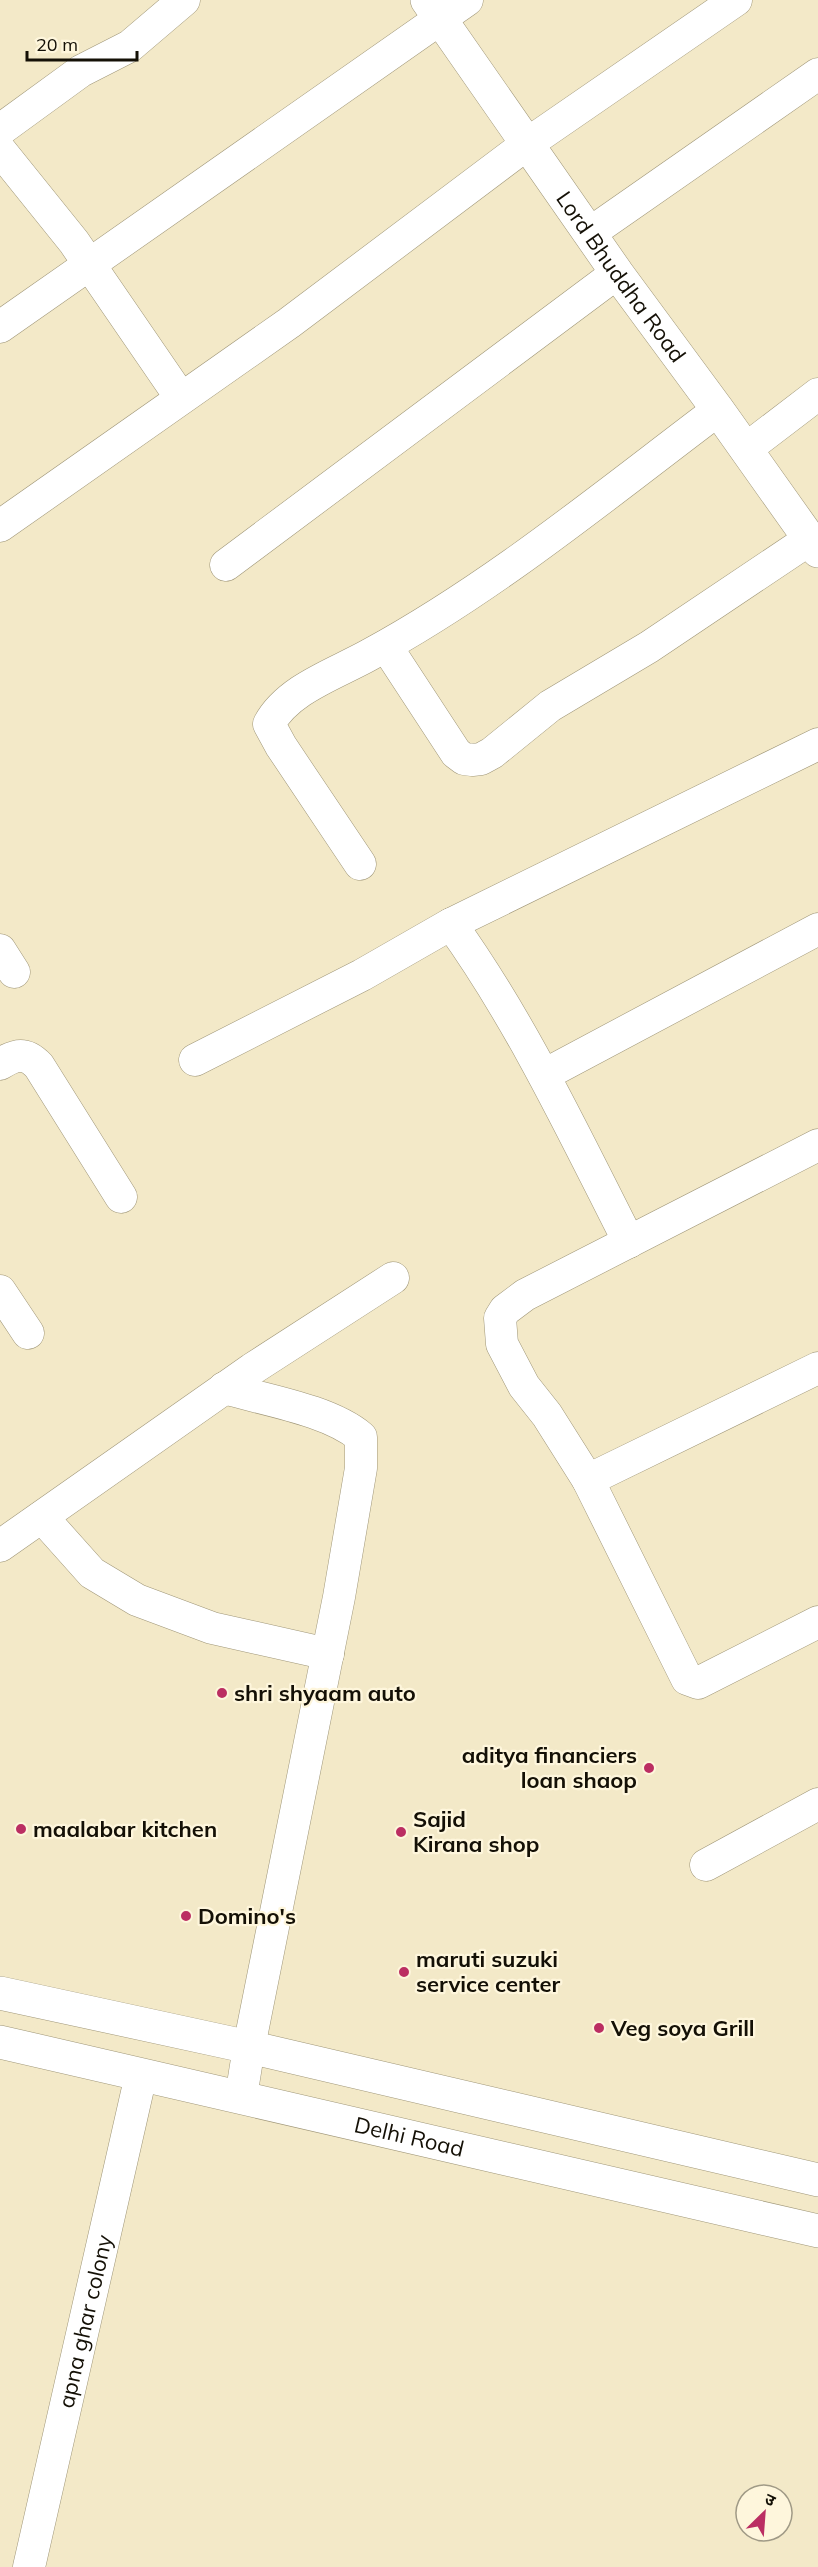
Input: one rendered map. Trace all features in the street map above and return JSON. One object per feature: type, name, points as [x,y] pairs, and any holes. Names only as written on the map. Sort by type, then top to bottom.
[{"type":"main road","name":"Lord Bhuddha Road","points":[[433,10],[617,273],[814,545]]},
{"type":"main road","points":[[0,1993],[249,2047],[810,2178]]},
{"type":"main road","name":"Delhi Road","points":[[0,2042],[805,2228]]},
{"type":"street","points":[[0,130],[50,91],[81,71],[130,46],[184,0]]},
{"type":"street","points":[[0,327],[90,265],[433,10],[467,0]]},
{"type":"street","points":[[0,526],[289,323],[527,144],[736,0]]},
{"type":"street","points":[[590,233],[818,74]]},
{"type":"street","points":[[0,150],[90,265],[181,398]]},
{"type":"street","points":[[226,565],[617,273]]},
{"type":"street","points":[[746,449],[818,394]]},
{"type":"street","points":[[360,864],[281,746],[269,724],[277,709],[297,695],[386,646],[515,562],[718,410]]},
{"type":"street","points":[[386,646],[456,753],[464,759],[481,759],[550,706],[814,545]]},
{"type":"street","points":[[195,1060],[362,975],[451,924],[818,744]]},
{"type":"street","points":[[451,924],[480,965],[544,1075],[629,1242]]},
{"type":"street","points":[[544,1075],[818,929]]},
{"type":"street","points":[[0,1064],[12,1057],[21,1055],[31,1057],[39,1066],[121,1197]]},
{"type":"street","points":[[818,1145],[525,1295],[505,1310],[500,1317],[502,1344],[524,1386],[547,1415],[588,1480],[687,1679],[698,1683],[818,1622]]},
{"type":"street","points":[[0,1546],[224,1388],[393,1278]]},
{"type":"street","points":[[0,1291],[28,1333]]},
{"type":"street","points":[[588,1480],[818,1368]]},
{"type":"street","points":[[224,1388],[324,1416],[352,1429],[361,1437],[361,1468],[328,1654],[241,2097]]},
{"type":"street","points":[[42,1516],[92,1573],[137,1600],[212,1628],[328,1654]]},
{"type":"street","points":[[706,1865],[818,1803]]},
{"type":"street","name":"apna ghar colony","points":[[29,2567],[141,2075]]},
{"type":"place","name":"shri shyaam auto","points":[[222,1693]]},
{"type":"place","name":"aditya financiers loan shaop","points":[[649,1768]]},
{"type":"place","name":"maalabar kitchen","points":[[21,1829]]},
{"type":"place","name":"Sajid Kirana shop","points":[[401,1832]]},
{"type":"place","name":"Domino's","points":[[186,1916]]},
{"type":"place","name":"maruti suzuki service center","points":[[404,1972]]},
{"type":"place","name":"Veg soya Grill","points":[[599,2028]]}]
